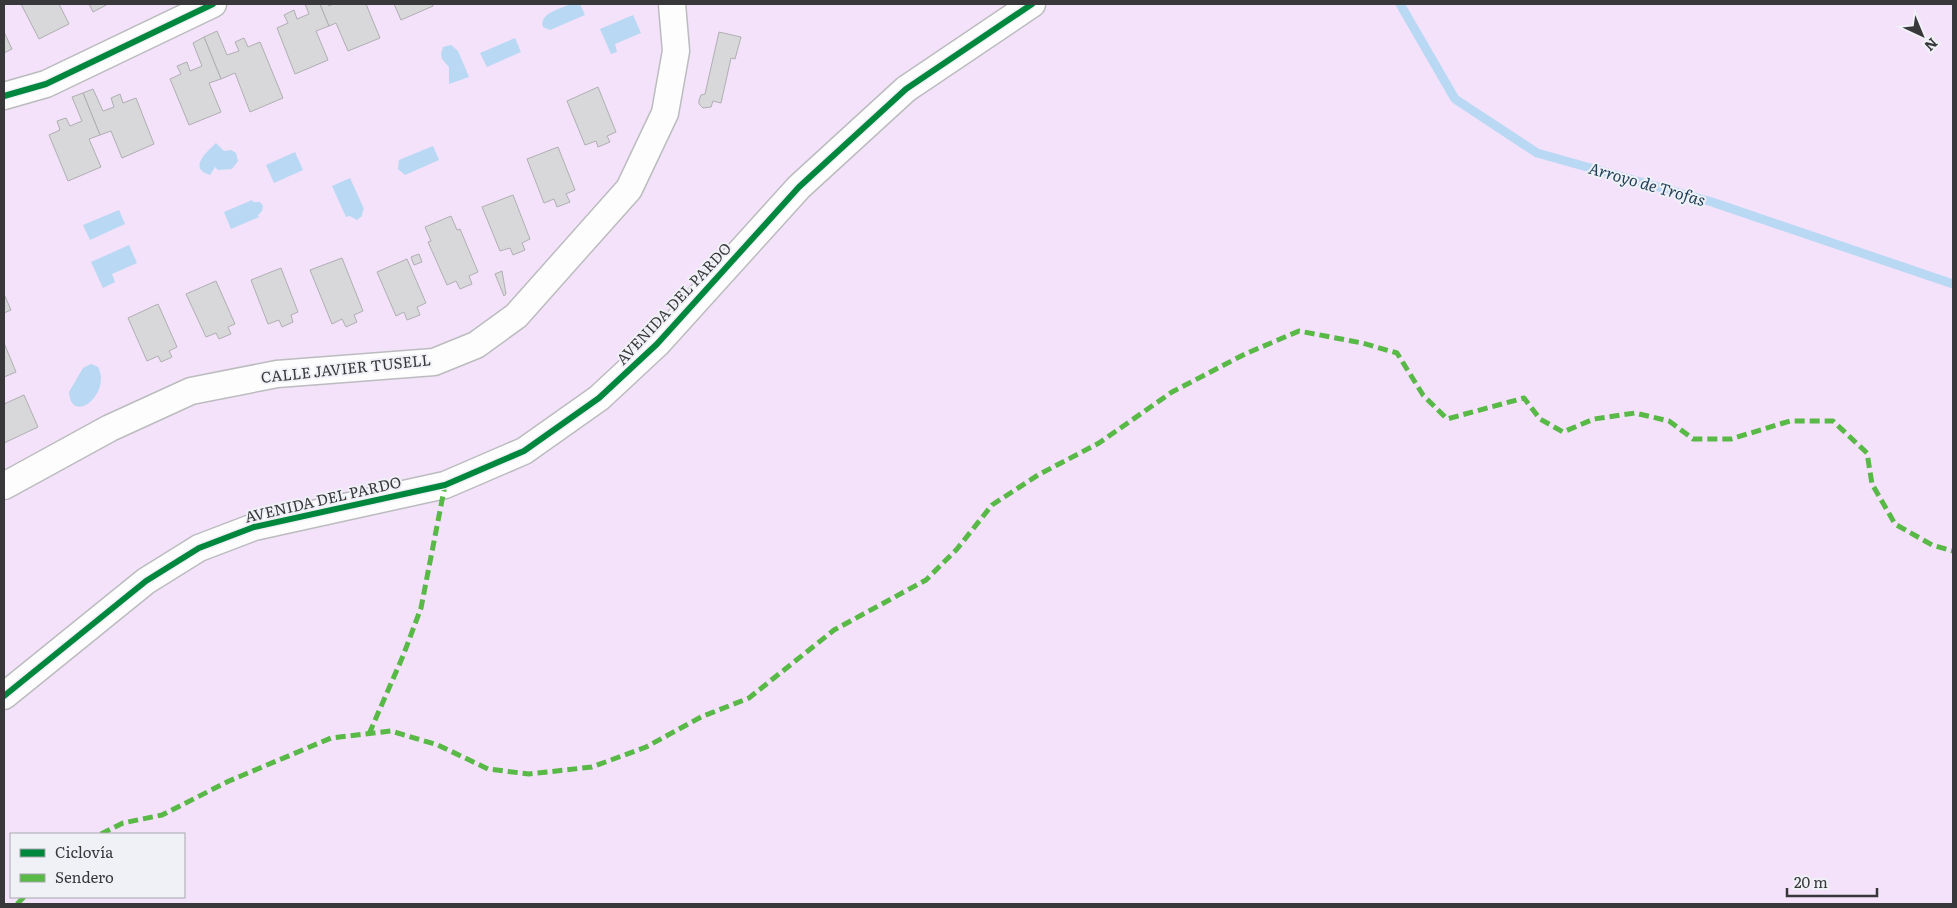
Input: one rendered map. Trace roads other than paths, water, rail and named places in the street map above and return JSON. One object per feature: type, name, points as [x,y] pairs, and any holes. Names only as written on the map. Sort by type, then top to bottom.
[{"type":"street","points":[[4,96],[46,84],[213,4]]},
{"type":"street","name":"CALLE JAVIER TUSELL","points":[[4,486],[110,428],[191,392],[276,374],[434,362],[476,345],[516,316],[629,189],[665,113],[676,51],[672,4]]},
{"type":"street","name":"AVENIDA DEL PARDO","points":[[4,696],[146,581],[199,548],[254,527],[445,485],[524,451],[599,398],[657,344],[799,187],[906,89],[1032,4]]},
{"type":"water","points":[[571,4],[580,4],[585,15],[550,30],[543,27],[544,18],[547,15]]},
{"type":"water","points":[[633,15],[641,33],[615,44],[617,52],[611,54],[600,29]]},
{"type":"water","points":[[515,38],[521,52],[487,67],[480,53]]},
{"type":"water","points":[[451,45],[458,51],[469,77],[449,84],[449,67],[442,59],[441,54],[443,47]]},
{"type":"water","points":[[216,143],[224,151],[231,150],[236,153],[238,161],[232,169],[218,170],[215,167],[210,175],[203,172],[200,164],[201,159]]},
{"type":"water","points":[[433,146],[439,160],[405,175],[398,169],[399,160]]},
{"type":"water","points":[[295,152],[303,170],[274,183],[266,165]]},
{"type":"water","points":[[350,178],[364,209],[362,216],[357,220],[350,216],[346,217],[332,186]]},
{"type":"water","points":[[252,200],[253,202],[260,202],[263,206],[262,211],[258,215],[259,217],[231,229],[224,212]]},
{"type":"water","points":[[119,210],[125,224],[90,240],[83,225]]},
{"type":"water","points":[[129,245],[137,263],[112,274],[115,282],[103,288],[91,262]]},
{"type":"water","points":[[91,364],[98,367],[101,377],[100,387],[96,396],[90,402],[83,406],[76,406],[71,402],[69,392],[83,368]]},
{"type":"waterway","name":"Arroyo de Trofas","points":[[1400,4],[1455,99],[1537,153],[1712,202],[1953,284]]}]
